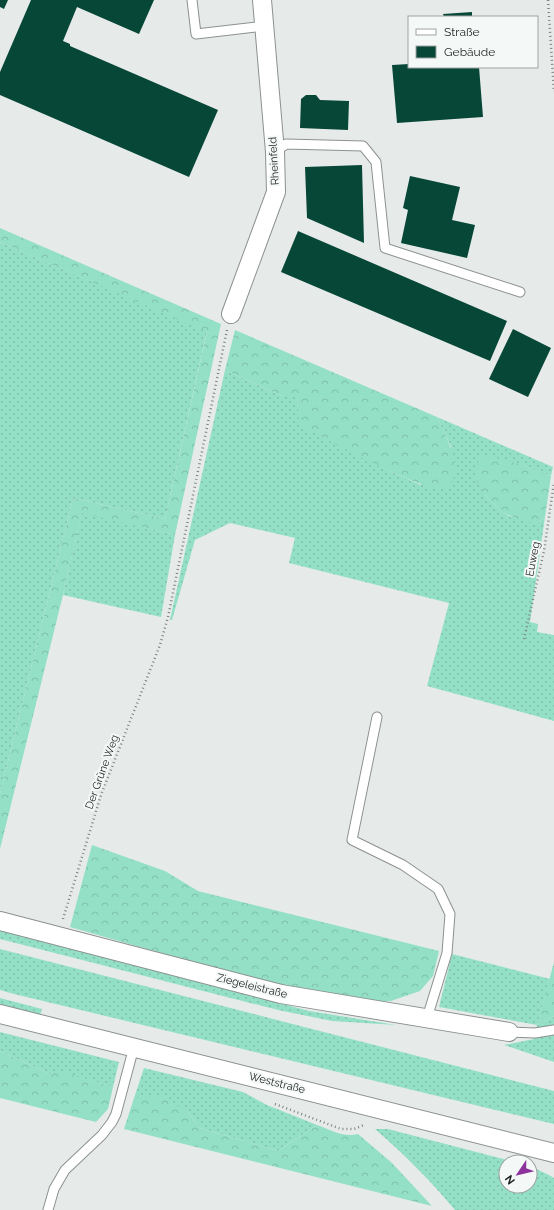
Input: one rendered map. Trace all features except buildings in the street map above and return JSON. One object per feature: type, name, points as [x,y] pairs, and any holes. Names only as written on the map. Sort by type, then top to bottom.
[{"type":"street","name":"Rheinfeld","points":[[230,314],[276,192],[275,152],[262,0]]},
{"type":"street","name":"Ziegeleistraße","points":[[0,921],[281,994],[509,1032]]},
{"type":"street","name":"Weststraße","points":[[0,1014],[554,1153]]},
{"type":"lane","points":[[192,0],[196,34],[264,26]]},
{"type":"lane","points":[[275,152],[286,144],[363,146],[376,162],[385,248],[520,292]]},
{"type":"lane","points":[[377,717],[352,840],[403,865],[438,889],[450,914],[448,953],[427,1018]]},
{"type":"lane","points":[[509,1032],[535,1033],[554,1030]]},
{"type":"lane","points":[[48,1210],[54,1189],[66,1170],[102,1135],[112,1122],[116,1114],[134,1047]]},
{"type":"path","points":[[548,0],[554,92]]},
{"type":"path","name":"Der Grüne Weg","points":[[58,935],[101,794],[160,645],[168,617],[230,314]]},
{"type":"path","name":"Euweg","points":[[524,639],[544,551],[554,483]]},
{"type":"green space","points":[[0,228],[221,324],[175,535],[82,513],[0,849],[0,794],[73,498],[165,519],[207,332],[0,242]]},
{"type":"green space","points":[[0,242],[207,331],[165,519],[73,498],[0,794]]},
{"type":"green space","points":[[235,330],[437,417],[449,442],[452,453],[455,473],[453,482],[447,488],[437,489],[420,484],[375,464],[299,425],[297,396],[282,396],[225,370]]},
{"type":"green space","points":[[225,370],[282,396],[297,396],[298,406],[359,455],[421,485],[451,447],[437,417],[553,467],[551,476],[518,464],[485,495],[503,513],[509,516],[537,523],[545,517],[530,622],[538,624],[537,632],[554,635],[554,721],[427,686],[449,603],[289,563],[295,538],[230,523],[195,540],[172,620],[170,620]]},
{"type":"green space","points":[[482,457],[491,457],[509,461],[551,476],[545,517],[537,523],[526,522],[503,513],[485,495],[476,479],[478,462]]},
{"type":"green space","points":[[82,512],[175,535],[161,617],[63,595]]},
{"type":"green space","points":[[92,845],[165,871],[198,891],[439,951],[433,976],[420,991],[391,1001],[370,1002],[340,998],[241,976],[70,927]]},
{"type":"green space","points":[[0,928],[309,1011],[396,1025],[332,1021],[278,1010],[0,939]]},
{"type":"green space","points":[[0,949],[554,1091],[554,1124],[0,990]]},
{"type":"green space","points":[[452,954],[550,979],[537,1025],[439,1007]]},
{"type":"green space","points":[[554,962],[554,1016],[537,1025]]},
{"type":"green space","points":[[0,998],[42,1009],[40,1015],[0,1005]]},
{"type":"green space","points":[[554,1016],[554,1062],[504,1045],[534,1039],[537,1025]]},
{"type":"green space","points":[[0,1032],[119,1062],[113,1087],[62,1072],[50,1074],[0,1051]]},
{"type":"green space","points":[[0,1051],[50,1074],[62,1071],[113,1087],[108,1109],[96,1122],[0,1098]]},
{"type":"green space","points":[[144,1068],[243,1092],[267,1105],[317,1125],[278,1151],[200,1128],[187,1111],[134,1098]]},
{"type":"green space","points":[[160,1095],[187,1111],[200,1128],[278,1151],[317,1125],[343,1134],[358,1134],[392,1163],[432,1206],[124,1129],[134,1098]]},
{"type":"green space","points":[[375,1129],[388,1129],[498,1158],[498,1194],[538,1194],[538,1170],[554,1178],[554,1210],[455,1210],[436,1188]]}]
